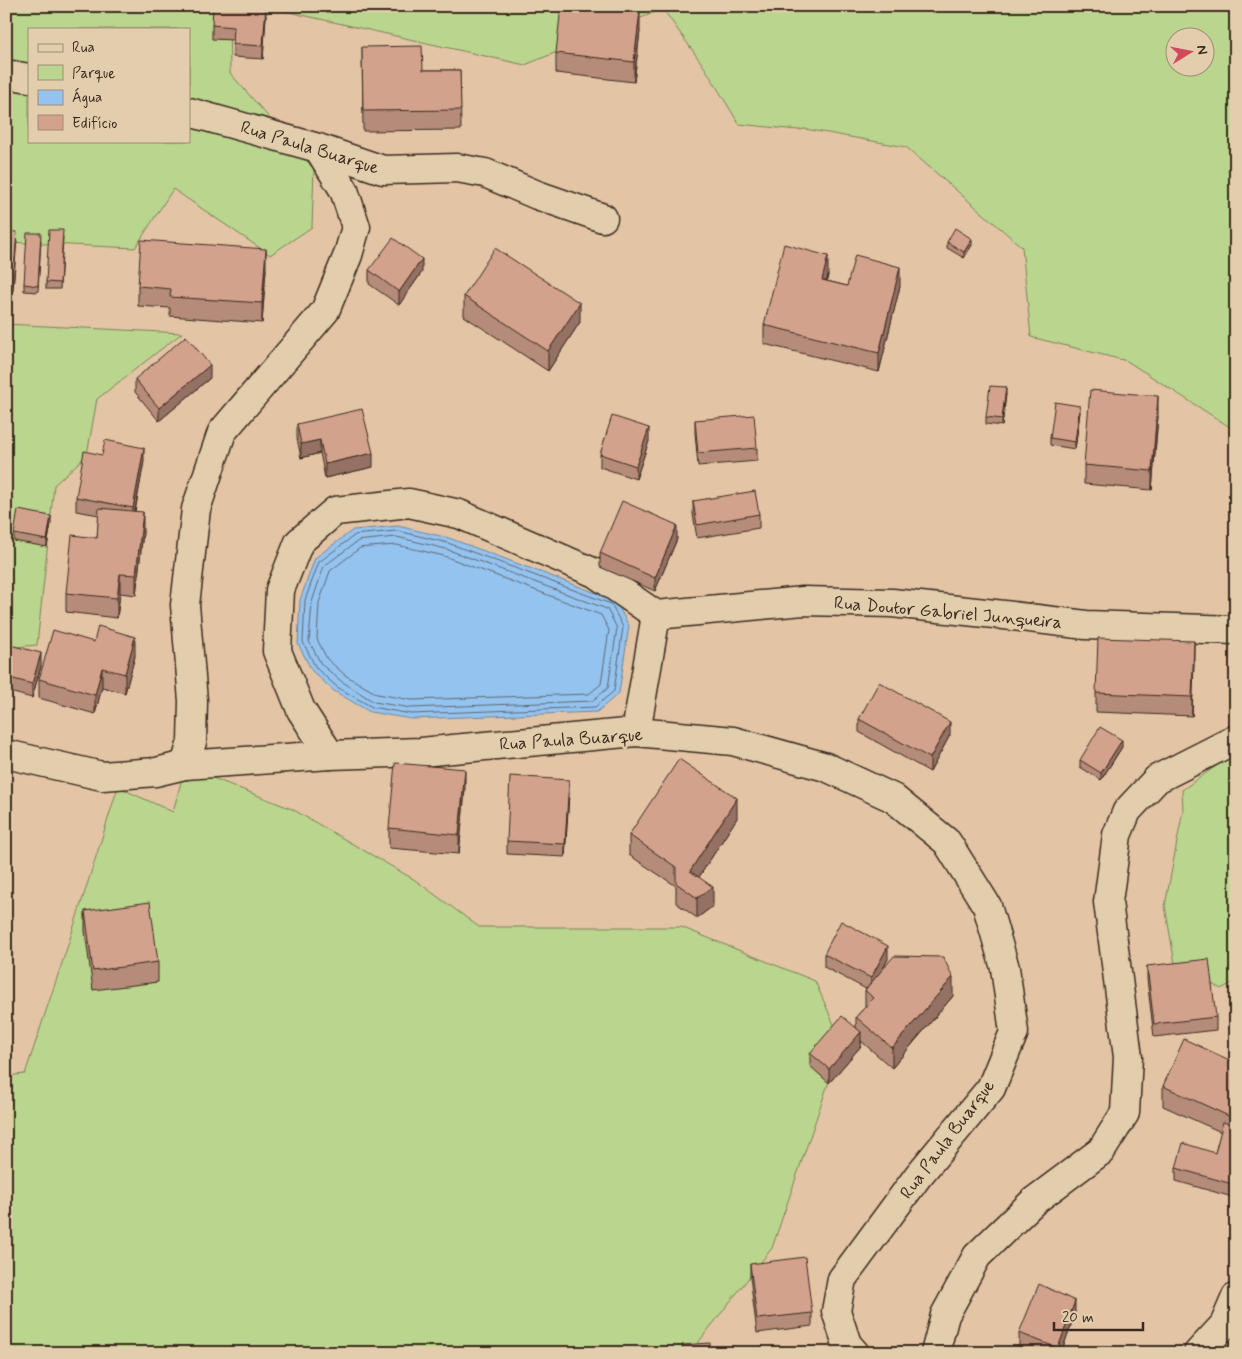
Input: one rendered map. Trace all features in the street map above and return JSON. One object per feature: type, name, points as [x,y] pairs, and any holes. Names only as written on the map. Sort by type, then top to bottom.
[{"type":"street","points":[[6,74],[28,78]]},
{"type":"street","name":"Rua Paula Buarque","points":[[190,112],[318,148],[383,170],[457,168],[485,173],[537,195],[603,218]]},
{"type":"street","points":[[185,765],[192,742],[194,701],[185,605],[196,509],[222,432],[325,311],[348,255],[356,227],[344,190],[318,148]]},
{"type":"street","points":[[330,755],[300,710],[277,651],[280,590],[299,542],[335,512],[409,504],[459,514],[595,573],[656,614],[636,732]]},
{"type":"street","name":"Rua Doutor Gabriel Junqueira","points":[[656,614],[803,601],[892,603],[1004,614],[1086,625],[1236,630]]},
{"type":"street","name":"Rua Paula Buarque","points":[[6,754],[102,776],[156,772],[185,765],[330,755],[421,752],[636,732],[733,741],[826,767],[893,798],[947,842],[987,906],[1005,968],[1014,1032],[991,1088],[918,1176],[842,1279],[836,1310],[847,1344],[855,1353]]},
{"type":"street","points":[[935,1353],[945,1315],[978,1256],[1034,1202],[1101,1151],[1125,1113],[1128,1057],[1108,902],[1117,835],[1127,811],[1157,780],[1236,739]]},
{"type":"street","points":[[1198,1353],[1224,1325],[1236,1297]]},
{"type":"green space","points":[[6,6],[229,6],[230,73],[314,169],[312,227],[270,255],[173,189],[135,248],[6,242]]},
{"type":"green space","points":[[262,6],[1236,6],[1236,431],[1127,361],[1031,337],[1022,247],[906,147],[805,129],[798,130],[739,124],[705,68],[663,9],[525,65]]},
{"type":"green space","points":[[6,324],[182,333],[97,399],[87,455],[54,485],[37,645],[6,648]]},
{"type":"green space","points":[[1236,752],[1236,981],[1221,989],[1175,964],[1165,906],[1183,810],[1182,790]]},
{"type":"green space","points":[[185,767],[292,809],[415,880],[479,927],[681,927],[815,981],[842,1043],[772,1248],[690,1353],[6,1353],[6,1076],[25,1074],[118,787],[173,812]]},
{"type":"water","points":[[398,526],[449,538],[615,600],[629,626],[619,693],[597,712],[411,719],[370,712],[334,691],[312,671],[298,644],[300,600],[315,558],[353,530]]},
{"type":"building","points":[[213,6],[266,6],[263,46],[233,44],[234,27],[212,25]]},
{"type":"building","points":[[561,6],[598,6],[640,11],[634,62],[556,53]]},
{"type":"building","points":[[422,46],[423,70],[460,70],[461,110],[363,111],[362,47]]},
{"type":"building","points":[[955,228],[972,239],[964,252],[947,242]]},
{"type":"building","points":[[49,230],[63,230],[60,283],[46,282]]},
{"type":"building","points":[[6,231],[17,232],[13,284],[6,284]]},
{"type":"building","points":[[27,233],[41,233],[38,286],[24,284]]},
{"type":"building","points":[[393,238],[422,259],[399,292],[369,270]]},
{"type":"building","points":[[141,240],[266,249],[262,303],[170,297],[171,289],[138,286]]},
{"type":"building","points":[[784,244],[828,256],[822,280],[847,286],[855,255],[900,267],[879,353],[764,325]]},
{"type":"building","points":[[495,248],[580,303],[548,351],[464,296]]},
{"type":"building","points":[[186,336],[210,365],[159,408],[135,379]]},
{"type":"building","points":[[990,386],[1006,387],[1002,419],[986,417]]},
{"type":"building","points":[[1090,390],[1158,396],[1152,471],[1084,465]]},
{"type":"building","points":[[1055,402],[1080,406],[1075,442],[1050,438]]},
{"type":"building","points":[[362,409],[373,453],[325,464],[320,440],[301,444],[297,424]]},
{"type":"building","points":[[754,415],[757,448],[698,453],[695,420]]},
{"type":"building","points":[[612,416],[649,428],[636,466],[600,454]]},
{"type":"building","points":[[105,440],[144,448],[133,508],[76,497],[84,451],[102,455]]},
{"type":"building","points":[[755,491],[759,514],[697,525],[693,501]]},
{"type":"building","points":[[622,501],[677,525],[655,578],[600,553]]},
{"type":"building","points":[[99,508],[143,512],[136,575],[120,574],[117,598],[66,593],[72,535],[97,538]]},
{"type":"building","points":[[18,510],[51,516],[47,540],[14,534]]},
{"type":"building","points":[[98,626],[135,637],[125,674],[102,668],[95,695],[39,679],[53,630],[94,642]]},
{"type":"building","points":[[1098,638],[1194,641],[1192,697],[1096,693]]},
{"type":"building","points":[[10,645],[41,653],[32,684],[6,677],[6,661]]},
{"type":"building","points":[[879,682],[950,722],[930,758],[859,719]]},
{"type":"building","points":[[1100,727],[1122,740],[1101,773],[1080,760]]},
{"type":"building","points":[[679,759],[737,798],[690,871],[713,887],[697,898],[676,883],[676,867],[629,835]]},
{"type":"building","points":[[395,763],[465,769],[459,835],[389,828]]},
{"type":"building","points":[[510,776],[569,780],[565,844],[507,841]]},
{"type":"building","points":[[150,902],[158,962],[93,971],[85,911]]},
{"type":"building","points":[[841,921],[888,946],[871,978],[824,954]]},
{"type":"building","points":[[894,956],[943,957],[953,977],[892,1048],[856,1017],[873,998],[865,990]]},
{"type":"building","points":[[1209,959],[1216,1017],[1154,1024],[1147,966]]},
{"type":"building","points":[[842,1016],[861,1032],[829,1069],[810,1053]]},
{"type":"building","points":[[1184,1039],[1236,1063],[1236,1111],[1233,1118],[1163,1086]]},
{"type":"building","points":[[1223,1122],[1236,1126],[1236,1185],[1176,1168],[1183,1143],[1215,1153]]},
{"type":"building","points":[[805,1257],[812,1313],[757,1319],[750,1264]]},
{"type":"building","points":[[1039,1284],[1075,1301],[1058,1348],[1019,1333]]},
{"type":"building","points":[[710,1343],[710,1353],[683,1353],[682,1345]]}]
